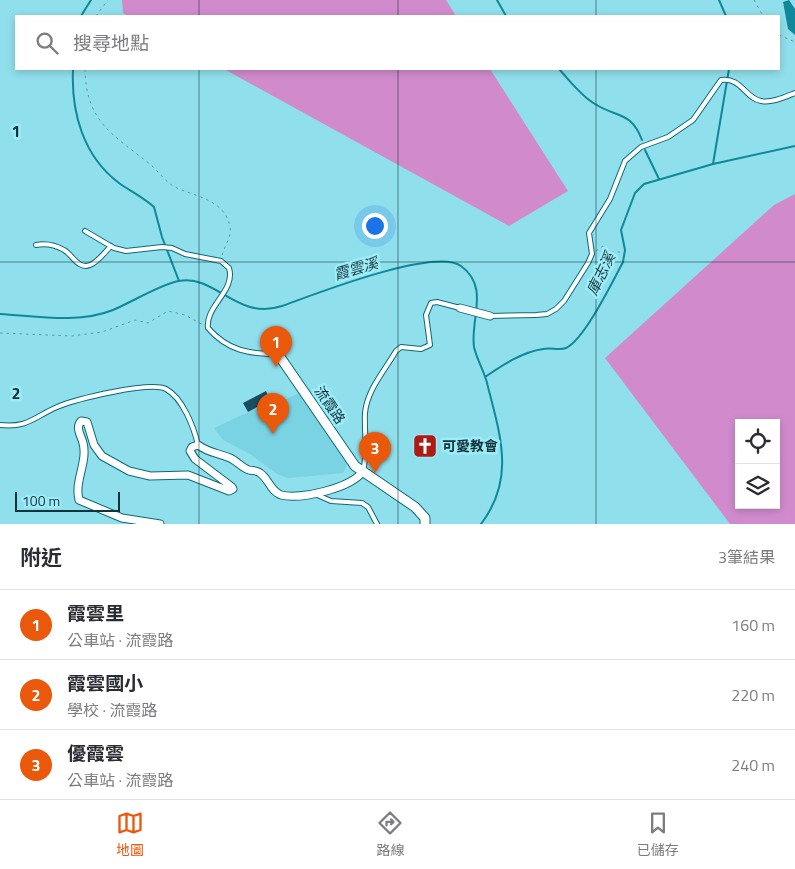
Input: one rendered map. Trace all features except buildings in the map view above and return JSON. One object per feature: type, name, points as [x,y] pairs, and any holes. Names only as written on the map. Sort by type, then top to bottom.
[{"type":"street","points":[[460,308],[490,316]]},
{"type":"street","name":"流霞路","points":[[278,354],[324,419],[348,459],[415,508],[425,518],[426,524]]},
{"type":"street","points":[[160,524],[122,518],[79,500],[78,485],[84,453],[78,430],[81,421],[87,422],[94,445],[102,456],[129,471],[150,476],[188,475],[232,490],[232,487],[224,478],[196,459],[190,451],[192,447],[198,445],[209,453],[230,458],[245,468],[259,472],[271,488],[282,495],[313,494],[348,484],[354,481],[363,471]]},
{"type":"lane","points":[[490,316],[547,314],[564,301],[592,254],[589,233],[610,199],[624,161],[641,147],[668,137],[693,120],[718,82],[724,80],[735,82],[755,100],[762,102],[795,93]]},
{"type":"lane","points":[[85,231],[111,246],[126,251],[162,247],[172,248],[185,254],[221,261],[229,268],[230,282],[208,319],[208,328]]},
{"type":"lane","points":[[36,244],[51,245],[64,250],[77,263],[86,266],[92,265],[111,246]]},
{"type":"lane","points":[[363,471],[366,451],[365,413],[372,391],[396,351],[401,347],[421,350],[430,345],[426,315],[431,303],[436,302],[460,308]]},
{"type":"lane","name":"流霞路","points":[[208,328],[236,350],[253,354],[278,354]]},
{"type":"lane","points":[[0,425],[25,424],[55,408],[76,400],[158,386],[174,394],[198,445]]},
{"type":"lane","points":[[313,494],[332,501],[362,503],[368,507],[377,524]]},
{"type":"path","points":[[97,15],[108,0]]},
{"type":"path","points":[[754,0],[762,15]]},
{"type":"path","points":[[780,35],[795,42]]},
{"type":"path","points":[[85,70],[88,96],[97,117],[110,135],[152,166],[171,184],[210,200],[227,218],[230,233],[223,248],[221,261]]},
{"type":"path","points":[[592,254],[603,246],[609,252],[620,252]]},
{"type":"path","points":[[0,333],[91,335],[135,320],[148,324],[168,311],[185,315],[208,328]]},
{"type":"shaded area","points":[[122,0],[446,0],[455,15],[126,15],[123,13]]},
{"type":"shaded area","points":[[789,0],[795,9],[795,35],[788,29],[783,2]]},
{"type":"shaded area","points":[[226,70],[491,70],[568,191],[509,226]]},
{"type":"shaded area","points":[[795,194],[795,524],[730,524],[605,358],[774,205]]},
{"type":"shaded area","points":[[301,392],[347,464],[343,473],[288,478],[277,474],[250,454],[223,440],[214,428],[273,401],[276,404]]},
{"type":"waterway","points":[[82,15],[91,0]]},
{"type":"waterway","points":[[497,0],[505,15]]},
{"type":"waterway","points":[[719,0],[726,15]]},
{"type":"waterway","points":[[73,70],[74,101],[77,117],[88,146],[96,160],[107,172],[119,183],[154,207],[162,237],[179,281]]},
{"type":"waterway","points":[[560,70],[590,101],[623,116],[633,124],[642,140]]},
{"type":"waterway","points":[[713,164],[729,70]]},
{"type":"waterway","name":"庫志溪","points":[[485,377],[528,353],[546,349],[566,348],[581,334],[623,262],[625,250],[621,230],[635,193],[644,184],[713,164],[795,146]]},
{"type":"waterway","points":[[645,150],[659,179]]},
{"type":"waterway","name":"霞雲溪","points":[[0,314],[57,318],[86,317],[113,310],[156,289],[179,281],[192,281],[204,284],[239,303],[266,309],[282,306],[401,267],[447,262],[461,266],[470,274],[477,293],[473,336],[474,347],[487,383],[500,438],[502,456],[499,490],[492,507],[481,524]]},
{"type":"place","name":"霞雲里","points":[[276,367]]},
{"type":"place","name":"霞雲國小","points":[[273,434]]},
{"type":"place","name":"可愛教會","points":[[425,446]]},
{"type":"place","name":"優霞雲","points":[[375,473]]}]
